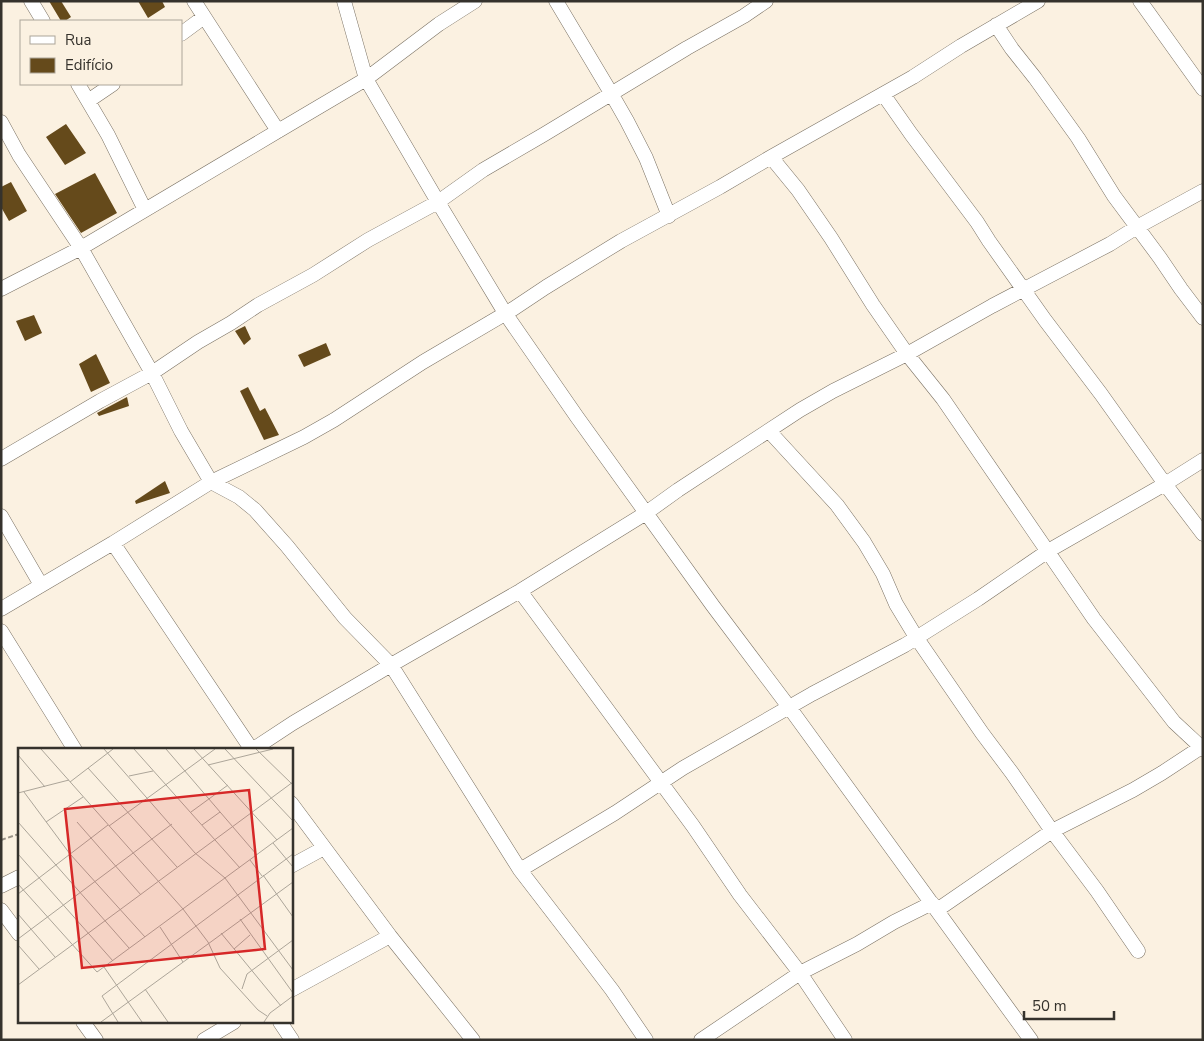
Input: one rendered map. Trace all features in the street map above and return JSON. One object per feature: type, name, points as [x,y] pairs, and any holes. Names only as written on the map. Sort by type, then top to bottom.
[{"type":"street","points":[[31,1],[41,20]]},
{"type":"street","points":[[194,1],[278,130]]},
{"type":"street","points":[[344,1],[366,79],[505,313],[713,606],[789,707],[1031,1040]]},
{"type":"street","points":[[1,289],[81,248],[366,79],[439,24],[475,1]]},
{"type":"street","points":[[556,1],[611,93],[646,158],[669,216]]},
{"type":"street","points":[[1,459],[152,373],[258,305],[368,240],[438,202],[483,170],[744,16],[766,1]]},
{"type":"street","points":[[1,609],[211,482],[304,437],[334,420],[423,362],[514,309],[629,236],[669,216],[913,77],[938,60],[1038,1]]},
{"type":"street","points":[[1140,1],[1203,89]]},
{"type":"street","points":[[182,33],[204,17]]},
{"type":"street","points":[[996,25],[1078,138],[1114,196],[1203,318]]},
{"type":"street","points":[[79,85],[108,135],[145,210]]},
{"type":"street","points":[[88,101],[111,85]]},
{"type":"street","points":[[883,94],[1203,534]]},
{"type":"street","points":[[1,122],[19,155],[81,248],[211,482],[239,497],[255,510],[287,546],[345,618],[391,665],[520,870],[612,990],[646,1040]]},
{"type":"street","points":[[701,1040],[800,973],[857,944],[894,922],[935,907],[1052,831],[1133,790],[1202,747],[1174,722],[1094,619],[943,399],[907,354],[798,190],[772,156]]},
{"type":"street","points":[[255,748],[391,665],[520,592],[646,513],[685,485],[800,410],[1110,244],[1203,191]]},
{"type":"street","points":[[768,431],[837,505],[859,535],[883,574],[896,604],[916,637],[982,733],[1097,891],[1138,951]]},
{"type":"street","points":[[520,870],[615,813],[683,768],[812,694],[889,654],[978,599],[1048,552],[1203,460]]},
{"type":"street","points":[[1,516],[41,585]]},
{"type":"street","points":[[113,543],[251,748]]},
{"type":"street","points":[[520,592],[694,826],[740,895],[800,973],[845,1040]]},
{"type":"street","points":[[1,631],[74,748]]},
{"type":"street","points":[[292,804],[390,936],[473,1040]]},
{"type":"street","points":[[292,865],[324,848]]},
{"type":"street","points":[[1,886],[18,878]]},
{"type":"street","points":[[1,910],[18,933]]},
{"type":"street","points":[[292,989],[390,936]]},
{"type":"street","points":[[85,1024],[96,1040]]},
{"type":"street","points":[[204,1040],[231,1024]]},
{"type":"street","points":[[281,1024],[292,1040]]},
{"type":"path","points":[[1,840],[18,834]]},
{"type":"building","points":[[49,1],[61,1],[71,17],[66,20],[60,20]]},
{"type":"building","points":[[138,1],[162,1],[165,7],[148,18]]},
{"type":"building","points":[[66,124],[86,153],[65,165],[46,137]]},
{"type":"building","points":[[95,173],[117,213],[81,233],[55,194]]},
{"type":"building","points":[[11,182],[27,211],[9,221],[1,207],[1,187]]},
{"type":"building","points":[[34,315],[42,333],[25,341],[16,321]]},
{"type":"building","points":[[245,326],[251,339],[244,345],[235,331]]},
{"type":"building","points":[[326,343],[331,355],[304,367],[298,355]]},
{"type":"building","points":[[96,354],[110,383],[91,392],[79,364]]},
{"type":"building","points":[[248,387],[260,411],[265,408],[279,435],[264,440],[240,391]]},
{"type":"building","points":[[127,397],[129,406],[99,416],[97,413]]},
{"type":"building","points":[[165,481],[170,493],[136,504],[135,501]]}]
